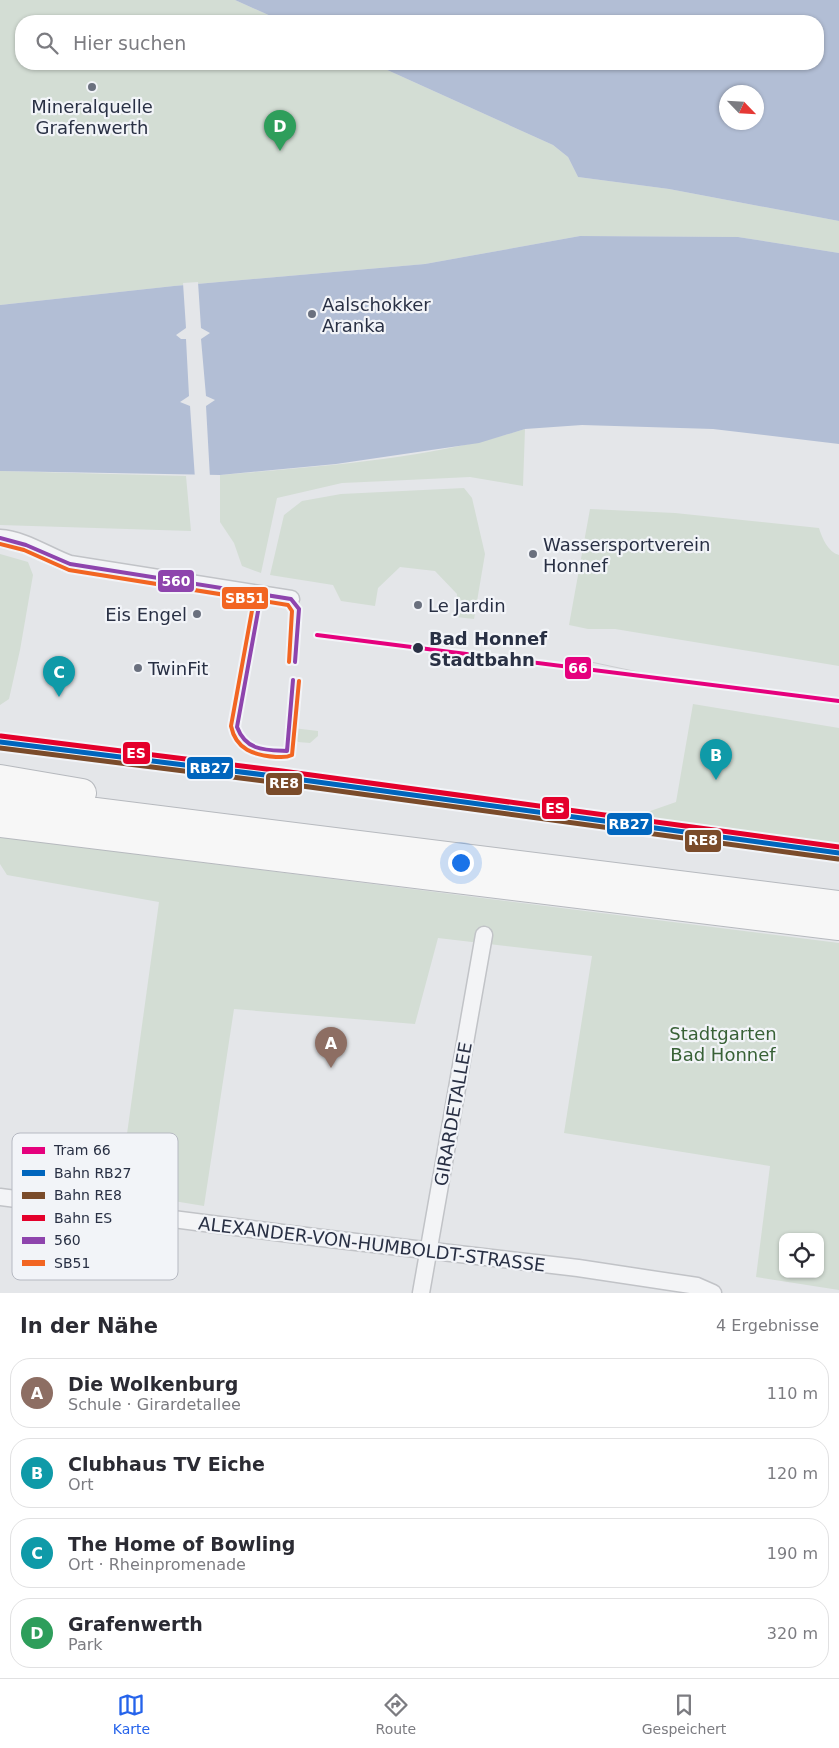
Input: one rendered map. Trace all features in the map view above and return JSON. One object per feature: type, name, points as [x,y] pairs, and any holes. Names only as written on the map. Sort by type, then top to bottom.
[{"type":"highway","points":[[0,779],[199,816],[231,829]]},
{"type":"highway","points":[[0,800],[839,904]]},
{"type":"highway","points":[[0,823],[839,926]]},
{"type":"street","points":[[0,538],[24,543],[42,553],[70,564],[291,599]]},
{"type":"street","name":"GIRARDETALLEE","points":[[421,1293],[484,935]]},
{"type":"street","name":"ALEXANDER-VON-HUMBOLDT-STRASSE","points":[[178,1219],[578,1268],[696,1286],[713,1293]]},
{"type":"green space","points":[[0,0],[235,0],[269,15],[15,15],[15,70],[387,70],[553,145],[568,157],[578,177],[669,189],[839,221],[839,253],[738,237],[580,236],[425,264],[174,286],[0,305]]},
{"type":"green space","points":[[525,429],[523,486],[470,477],[342,483],[277,498],[261,573],[242,566],[234,543],[220,522],[220,475],[335,465],[412,455],[488,440]]},
{"type":"green space","points":[[0,471],[186,476],[191,531],[0,525]]},
{"type":"green space","points":[[464,488],[472,498],[485,554],[474,619],[456,617],[457,594],[435,571],[400,567],[378,588],[375,606],[341,601],[333,585],[270,575],[284,515],[302,501],[341,494]]},
{"type":"green space","points":[[590,509],[675,513],[819,528],[829,548],[839,555],[839,666],[615,629],[588,629],[569,625]]},
{"type":"green space","points":[[0,554],[28,562],[33,575],[9,699],[0,705]]},
{"type":"green space","points":[[693,704],[839,728],[839,844],[636,816],[676,802]]},
{"type":"green space","points":[[293,728],[318,731],[318,736],[310,743],[298,742],[293,735]]},
{"type":"green space","name":"Stadtgarten Bad Honnef","points":[[0,837],[839,943],[839,1290],[756,1277],[770,1166],[564,1133],[592,956],[438,938],[415,1024],[234,1009],[204,1206],[178,1202],[178,1133],[127,1133],[159,902],[7,875],[0,864]]},
{"type":"water","points":[[235,0],[839,0],[839,221],[669,189],[578,177],[568,157],[553,145],[387,70],[824,70],[824,15],[269,15]]},
{"type":"water","points":[[580,236],[738,237],[839,253],[839,444],[713,429],[582,425],[525,429],[479,443],[336,464],[220,475],[0,471],[0,305],[174,286],[425,264]]},
{"type":"pier","points":[[198,282],[201,328],[210,333],[201,339],[206,396],[215,400],[206,406],[210,478],[195,479],[190,406],[180,402],[189,396],[186,339],[181,339],[176,335],[186,328],[183,283]]},
{"type":"tram line","name":"66","points":[[317,635],[839,701]]},
{"type":"tram line","points":[[572,658],[699,685]]},
{"type":"rail line","name":"ES","points":[[1,736],[282,771],[839,847]]},
{"type":"rail line","name":"RB27","points":[[0,742],[281,777],[839,853]]},
{"type":"rail line","name":"RE8","points":[[0,748],[280,783],[838,859]]},
{"type":"transit line","name":"560","points":[[0,538],[26,545],[70,564],[291,599],[299,609],[295,662]]},
{"type":"transit line","name":"SB51","points":[[0,544],[24,550],[69,570],[288,605],[292,611],[289,662]]},
{"type":"transit line","name":"SB51","points":[[255,594],[231,726],[233,734],[242,746],[260,755],[276,757],[292,755],[299,681]]},
{"type":"transit line","name":"560","points":[[261,595],[237,727],[241,735],[251,745],[257,748],[287,751],[293,680]]},
{"type":"place","name":"Mineralquelle Grafenwerth","points":[[92,87]]},
{"type":"place","name":"Grafenwerth","points":[[280,151]]},
{"type":"place","name":"Aalschokker Aranka","points":[[312,314]]},
{"type":"place","name":"Wassersportverein Honnef","points":[[533,554]]},
{"type":"place","name":"Le Jardin","points":[[418,605]]},
{"type":"place","name":"Eis Engel","points":[[197,614]]},
{"type":"place","name":"Bad Honnef Stadtbahn","points":[[418,648]]},
{"type":"place","name":"TwinFit","points":[[138,668]]},
{"type":"place","name":"The Home of Bowling","points":[[59,697]]},
{"type":"place","name":"Clubhaus TV Eiche","points":[[716,780]]},
{"type":"place","name":"Die Wolkenburg","points":[[331,1068]]}]
